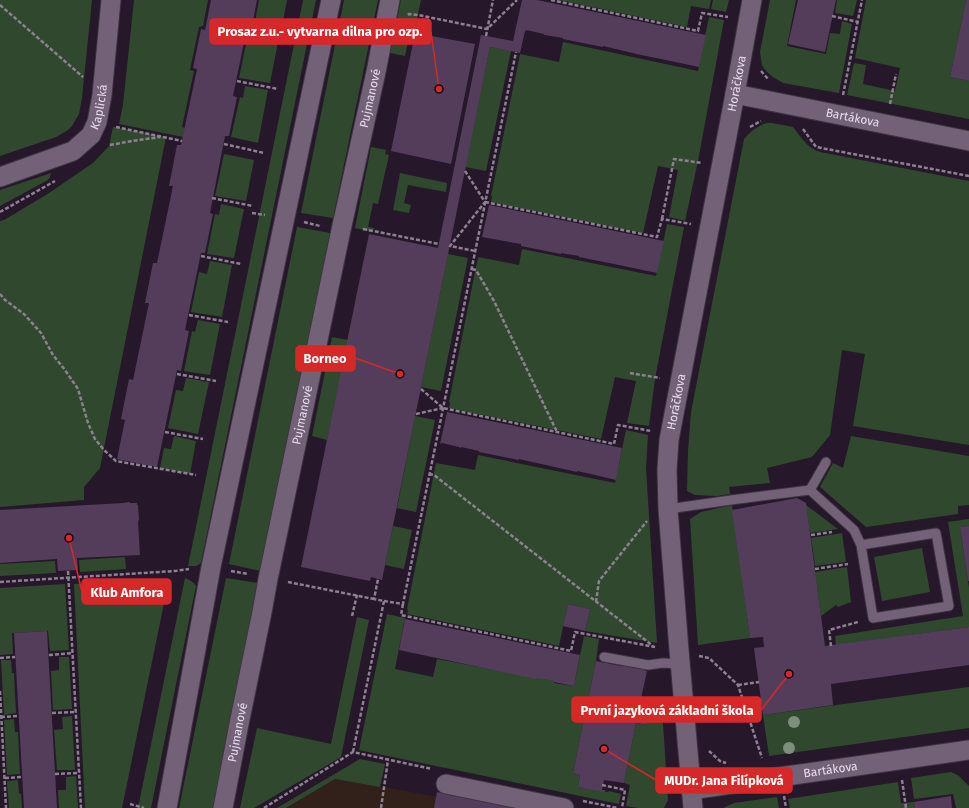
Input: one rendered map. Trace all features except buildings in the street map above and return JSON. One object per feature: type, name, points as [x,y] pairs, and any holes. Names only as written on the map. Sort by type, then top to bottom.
[{"type":"street","name":"Kaplická","points":[[0,177],[73,151],[91,134],[97,122],[102,95],[111,0]]},
{"type":"street","points":[[168,808],[211,567],[331,0]]},
{"type":"street","name":"Pujmanové","points":[[223,808],[276,540],[390,0]]},
{"type":"street","name":"Horáčkova","points":[[692,799],[668,509],[667,470],[669,440],[736,94],[752,0]]},
{"type":"street","name":"Bartákova","points":[[736,94],[969,141]]},
{"type":"street","name":"Bartákova","points":[[692,799],[765,779],[969,750]]},
{"type":"street","points":[[446,784],[560,808]]},
{"type":"lane","points":[[810,490],[826,462]]},
{"type":"lane","points":[[668,509],[810,490],[854,530],[861,545],[873,618],[949,606],[936,533],[861,545]]},
{"type":"lane","points":[[604,657],[648,665],[663,663],[680,664]]},
{"type":"path","points":[[486,36],[493,0]]},
{"type":"path","points":[[487,29],[517,0]]},
{"type":"path","points":[[551,0],[698,30],[702,13],[730,18]]},
{"type":"path","points":[[842,99],[862,0]]},
{"type":"path","points":[[0,6],[84,78]]},
{"type":"path","points":[[418,15],[487,29]]},
{"type":"path","points":[[832,16],[858,22]]},
{"type":"path","points":[[248,23],[290,31]]},
{"type":"path","points":[[516,52],[401,615],[571,651],[575,632],[585,634]]},
{"type":"path","points":[[759,65],[760,71],[770,81]]},
{"type":"path","points":[[889,108],[896,74]]},
{"type":"path","points":[[237,81],[278,89]]},
{"type":"path","points":[[749,128],[762,120],[766,120]]},
{"type":"path","points":[[798,124],[816,147],[969,176]]},
{"type":"path","points":[[113,127],[182,141]]},
{"type":"path","points":[[108,146],[162,137]]},
{"type":"path","points":[[224,144],[264,153]]},
{"type":"path","points":[[465,171],[486,202],[657,237],[674,159],[702,163]]},
{"type":"path","points":[[212,198],[253,206]]},
{"type":"path","points":[[475,251],[450,246],[486,202]]},
{"type":"path","points":[[662,219],[691,224]]},
{"type":"path","points":[[357,228],[439,244]]},
{"type":"path","points":[[201,256],[241,264]]},
{"type":"path","points":[[472,269],[476,270],[494,301],[558,432]]},
{"type":"path","points":[[0,294],[5,300],[24,314],[41,333],[53,355],[78,389],[88,423],[95,439],[104,450],[116,460],[196,475]]},
{"type":"path","points":[[189,315],[228,322]]},
{"type":"path","points":[[630,373],[660,378]]},
{"type":"path","points":[[177,374],[216,381]]},
{"type":"path","points":[[421,390],[443,408]]},
{"type":"path","points":[[416,414],[443,408],[614,444],[618,425],[653,432]]},
{"type":"path","points":[[165,432],[203,439]]},
{"type":"path","points":[[429,474],[434,475],[653,646]]},
{"type":"path","points":[[596,602],[600,581],[649,519]]},
{"type":"path","points":[[815,569],[864,562]]},
{"type":"path","points":[[68,570],[81,808]]},
{"type":"path","points":[[378,579],[374,598],[403,604]]},
{"type":"path","points":[[352,616],[358,595]]},
{"type":"path","points":[[353,752],[384,601]]},
{"type":"path","points":[[830,646],[829,630],[873,618]]},
{"type":"path","points":[[48,654],[73,653]]},
{"type":"path","points":[[0,658],[15,657]]},
{"type":"path","points":[[738,685],[759,682]]},
{"type":"path","points":[[0,691],[6,808]]},
{"type":"path","points":[[651,711],[666,713]]},
{"type":"path","points":[[52,713],[76,712]]},
{"type":"path","points":[[1,717],[18,716]]},
{"type":"path","points":[[707,746],[710,752],[720,761],[727,763]]},
{"type":"path","points":[[381,808],[388,760]]},
{"type":"path","points":[[55,774],[79,773]]},
{"type":"path","points":[[902,775],[906,808]]},
{"type":"path","points":[[5,778],[22,777]]},
{"type":"path","points":[[602,785],[625,790],[622,808]]},
{"type":"path","points":[[783,792],[786,808]]},
{"type":"path","points":[[130,804],[144,808]]},
{"type":"shaded area","points":[[335,779],[384,787],[499,808],[286,808]]},
{"type":"green space","points":[[0,0],[92,0],[82,98],[79,114],[72,126],[56,137],[0,156]]},
{"type":"green space","points":[[134,0],[208,0],[203,26],[199,27],[190,70],[194,71],[182,127],[185,128],[183,137],[119,124],[123,105]]},
{"type":"green space","points":[[259,0],[287,0],[282,26],[255,22]]},
{"type":"green space","points":[[303,0],[316,0],[201,563],[196,566],[188,566]]},
{"type":"green space","points":[[344,0],[378,0],[333,218],[301,213]]},
{"type":"green space","points":[[401,0],[421,0],[415,28],[411,28],[405,56],[390,53]]},
{"type":"green space","points":[[559,0],[711,0],[709,9],[691,6],[687,27]]},
{"type":"green space","points":[[713,0],[729,0],[726,12],[711,9]]},
{"type":"green space","points":[[770,0],[796,0],[787,46],[826,54],[830,33],[840,34],[842,21],[852,24],[839,93],[783,83],[766,71],[762,65],[760,52]]},
{"type":"green space","points":[[837,0],[857,0],[853,16],[835,13]]},
{"type":"green space","points":[[866,0],[966,0],[950,77],[969,81],[969,119],[847,95],[854,63],[866,65],[863,84],[895,91],[900,68],[855,58]]},
{"type":"green space","points":[[709,17],[724,20],[698,161],[685,221],[669,217],[678,170],[658,166],[643,233],[491,202],[520,54],[559,62],[563,42],[698,71]]},
{"type":"green space","points":[[257,27],[280,32],[270,83],[239,78],[247,39],[255,41]]},
{"type":"green space","points":[[490,47],[511,51],[486,171],[465,167]]},
{"type":"green space","points":[[245,86],[268,90],[258,143],[231,137],[240,97],[243,98]]},
{"type":"green space","points":[[767,123],[793,127],[811,148],[820,152],[969,181],[969,445],[853,426],[865,354],[842,350],[830,435],[812,457],[767,468],[770,483],[729,487],[730,494],[717,496],[695,495],[687,491],[691,412],[744,139],[754,129]]},
{"type":"green space","points":[[113,127],[166,137],[100,468],[84,487],[84,500],[0,507],[0,221],[46,195],[93,163],[109,146]]},
{"type":"green space","points":[[371,147],[386,150],[385,154],[389,155],[378,204],[373,203],[368,227],[374,228],[373,232],[355,228]]},
{"type":"green space","points":[[224,154],[254,160],[246,201],[215,196]]},
{"type":"green space","points":[[51,173],[48,180],[0,206],[0,190]]},
{"type":"green space","points":[[400,173],[447,183],[446,192],[408,185],[404,203],[411,205],[409,213],[393,210]]},
{"type":"green space","points":[[221,204],[244,209],[234,258],[207,254],[215,214],[219,215]]},
{"type":"green space","points":[[667,224],[684,227],[655,379],[649,426],[627,423],[636,381],[615,377],[601,439],[449,408],[478,257],[519,265],[522,249],[656,276]]},
{"type":"green space","points":[[297,227],[330,233],[261,571],[229,564]]},
{"type":"green space","points":[[448,254],[468,258],[441,391],[421,387]]},
{"type":"green space","points":[[210,261],[232,265],[222,317],[191,312],[199,272],[207,274]]},
{"type":"green space","points":[[198,320],[220,324],[210,375],[184,371],[192,331],[195,332]]},
{"type":"green space","points":[[332,337],[348,340],[327,440],[312,436]]},
{"type":"green space","points":[[186,378],[209,382],[198,434],[168,428],[176,390],[183,391]]},
{"type":"green space","points":[[415,416],[435,420],[416,512],[397,508]]},
{"type":"green space","points":[[626,430],[648,435],[646,468],[657,643],[585,631],[590,609],[568,604],[559,646],[407,614],[436,463],[475,470],[478,455],[615,483]]},
{"type":"green space","points":[[174,436],[196,441],[190,474],[160,468],[164,448],[171,449]]},
{"type":"green space","points":[[851,436],[969,456],[969,505],[958,506],[958,514],[866,527],[820,487],[833,463],[843,468]]},
{"type":"green space","points":[[732,505],[750,638],[698,645],[690,519],[701,512]]},
{"type":"green space","points":[[806,505],[838,529],[810,533]]},
{"type":"green space","points":[[969,519],[969,526],[960,527],[969,588],[969,627],[836,645],[835,636],[963,616],[948,522]]},
{"type":"green space","points":[[393,526],[412,530],[404,569],[385,565]]},
{"type":"green space","points":[[842,533],[846,562],[815,566],[811,538]]},
{"type":"green space","points":[[922,548],[930,592],[882,601],[874,557]]},
{"type":"green space","points":[[125,557],[126,569],[80,572],[79,560]]},
{"type":"green space","points":[[55,561],[56,573],[0,576],[0,564]]},
{"type":"green space","points":[[847,567],[851,602],[838,607],[836,605],[821,616],[815,572]]},
{"type":"green space","points":[[185,578],[193,582],[196,586],[151,808],[138,808]]},
{"type":"green space","points":[[226,578],[258,583],[213,808],[179,808]]},
{"type":"green space","points":[[169,579],[122,808],[85,808],[74,584]]},
{"type":"green space","points":[[65,584],[69,650],[50,651],[48,631],[12,633],[13,654],[0,655],[0,588]]},
{"type":"green space","points":[[387,614],[405,618],[395,669],[433,677],[437,659],[574,686],[584,636],[599,639],[596,661],[573,773],[580,775],[578,787],[621,794],[619,804],[359,750]]},
{"type":"green space","points":[[357,617],[369,620],[341,757],[254,808],[240,808],[257,728],[331,744]]},
{"type":"green space","points":[[59,657],[69,657],[72,709],[53,710],[51,671],[59,670]]},
{"type":"green space","points":[[1,660],[11,660],[12,673],[14,673],[16,713],[4,715]]},
{"type":"green space","points":[[969,687],[969,728],[769,756],[763,715]]},
{"type":"green space","points":[[650,714],[656,715],[663,723],[668,800],[664,808],[638,808],[626,806],[630,785],[624,783],[636,723],[647,725]]},
{"type":"green space","points":[[72,716],[75,770],[57,770],[54,730],[63,729],[62,717]]},
{"type":"green space","points":[[14,719],[15,732],[18,732],[20,774],[7,775],[4,720]]},
{"type":"green space","points":[[360,759],[385,764],[380,787],[335,779],[286,808],[277,808]]},
{"type":"green space","points":[[951,772],[959,776],[969,786],[969,808],[956,808],[953,794],[914,799],[911,778]]},
{"type":"green space","points":[[76,776],[78,808],[59,808],[58,790],[66,790],[66,777]]},
{"type":"green space","points":[[18,780],[22,808],[9,808],[7,781]]},
{"type":"green space","points":[[898,782],[901,803],[914,802],[915,808],[790,808],[788,799]]},
{"type":"green space","points":[[777,797],[779,808],[723,808],[734,803]]},
{"type":"place","name":"Prosaz z.u.- vytvarna dilna pro ozp.","points":[[439,89]]},
{"type":"place","name":"Borneo","points":[[400,374]]},
{"type":"place","name":"Klub Amfora","points":[[69,538]]},
{"type":"place","name":"První jazyková základní škola","points":[[789,674]]},
{"type":"place","name":"MUDr. Jana Filípková","points":[[604,749]]}]
